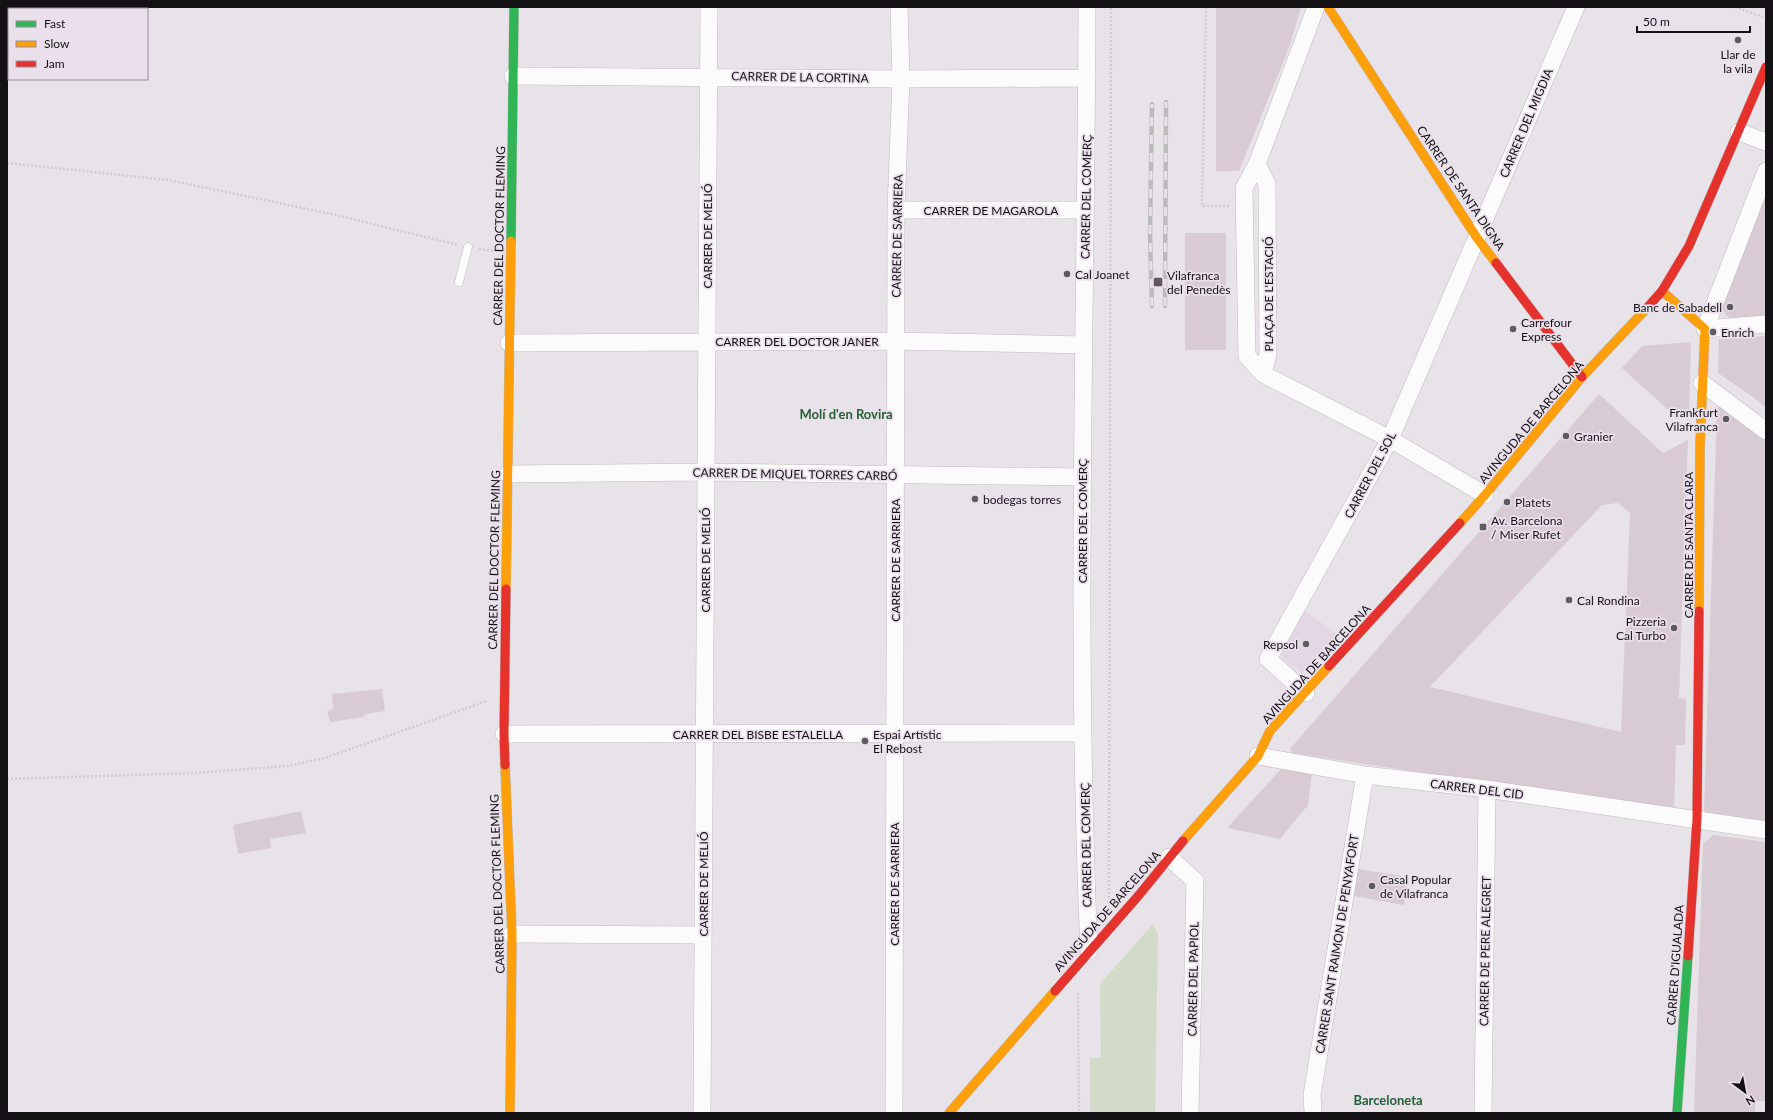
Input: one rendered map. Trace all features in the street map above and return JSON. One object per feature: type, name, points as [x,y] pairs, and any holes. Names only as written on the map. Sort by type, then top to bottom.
[{"type":"street","name":"CARRER DEL DOCTOR FLEMING","points":[[510,1113],[512,934],[504,734],[514,7]]},
{"type":"street","name":"CARRER DE MELIÓ","points":[[702,1113],[709,7]]},
{"type":"street","name":"CARRER DE SARRIERA","points":[[894,1113],[896,210],[901,79],[899,7]]},
{"type":"street","name":"CARRER DEL COMERÇ","points":[[1087,7],[1082,477],[1086,877],[1089,951]]},
{"type":"street","points":[[1257,164],[1316,7]]},
{"type":"street","name":"CARRER DE SANTA DIGNA","points":[[1328,7],[1477,238],[1582,377]]},
{"type":"street","name":"CARRER DEL MIGDIA","points":[[1477,238],[1576,7]]},
{"type":"street","name":"AVINGUDA DE BARCELONA","points":[[949,1113],[1258,756],[1270,730],[1306,693],[1485,495],[1582,377],[1662,291],[1689,246],[1702,218],[1766,67]]},
{"type":"street","name":"CARRER DE LA CORTINA","points":[[513,76],[708,76],[901,79],[1087,78]]},
{"type":"street","points":[[1739,132],[1766,142]]},
{"type":"street","name":"PLAÇA DE L'ESTACIÓ","points":[[1257,164],[1267,184],[1268,354],[1263,374]]},
{"type":"street","name":"PLAÇA DE L'ESTACIÓ","points":[[1257,164],[1244,188],[1245,323],[1246,356],[1263,374]]},
{"type":"street","points":[[1705,329],[1766,171]]},
{"type":"street","name":"CARRER DE MAGAROLA","points":[[896,210],[1085,210]]},
{"type":"street","name":"CARRER DEL SOL","points":[[1306,693],[1268,659],[1390,439],[1477,238]]},
{"type":"street","points":[[1662,291],[1705,329],[1766,324]]},
{"type":"street","name":"CARRER DE SANTA CLARA","points":[[1697,819],[1702,383],[1705,329]]},
{"type":"street","name":"CARRER DEL DOCTOR JANER","points":[[509,343],[896,341],[1084,345]]},
{"type":"street","points":[[1263,374],[1390,439],[1485,495]]},
{"type":"street","points":[[1702,383],[1766,431]]},
{"type":"street","name":"CARRER DE MIQUEL TORRES CARBÓ","points":[[508,474],[706,472],[1082,477]]},
{"type":"street","name":"CARRER DEL BISBE ESTALELLA","points":[[504,734],[704,735],[1084,733]]},
{"type":"street","name":"CARRER DEL CID","points":[[1258,756],[1365,775],[1487,789],[1766,830]]},
{"type":"street","name":"CARRER SANT RAIMON DE PENYAFORT","points":[[1312,1113],[1312,1095],[1365,775]]},
{"type":"street","name":"CARRER DE PERE ALEGRET","points":[[1483,1113],[1487,789]]},
{"type":"street","name":"CARRER D'IGUALADA","points":[[1677,1113],[1697,819]]},
{"type":"street","name":"CARRER DEL PAPIOL","points":[[1169,857],[1195,881],[1190,1113]]},
{"type":"street","points":[[512,934],[703,935]]},
{"type":"lane","points":[[459,282],[468,247]]},
{"type":"path","name":"CARRER DEL COMERÇ","points":[[1109,909],[1111,7]]},
{"type":"path","points":[[1206,7],[1202,206],[1231,206]]},
{"type":"path","points":[[1735,7],[1766,18]]},
{"type":"path","points":[[7,163],[169,180],[336,215],[468,247],[510,254]]},
{"type":"path","points":[[7,779],[195,773],[286,766],[325,758],[479,703],[505,696]]},
{"type":"path","points":[[1078,991],[1079,1113]]},
{"type":"shaded area","name":"Repsol","points":[[1301,608],[1337,634],[1302,674],[1278,653]]},
{"type":"green space","points":[[1153,924],[1158,934],[1155,1113],[1090,1113],[1090,1058],[1101,1058],[1100,984]]},
{"type":"building","points":[[1216,7],[1301,7],[1290,45],[1239,171],[1216,171]]},
{"type":"building","points":[[1766,184],[1766,315],[1730,319],[1719,306]]},
{"type":"building","points":[[1185,233],[1226,233],[1226,350],[1185,350]]},
{"type":"building","points":[[1766,336],[1766,408],[1718,373],[1719,339]]},
{"type":"building","points":[[1691,342],[1689,418],[1682,411],[1676,417],[1622,368],[1642,346]]},
{"type":"building","points":[[1599,394],[1663,453],[1688,440],[1679,698],[1686,699],[1685,745],[1676,745],[1674,811],[1292,753],[1290,749]],"holes":[[[1618,503],[1630,513],[1621,732],[1430,687],[1602,505]]]},
{"type":"building","points":[[1723,405],[1766,441],[1766,827],[1712,819],[1704,810],[1717,408]]},
{"type":"building","points":[[382,689],[385,711],[365,714],[364,717],[330,722],[327,711],[333,709],[332,694]]},
{"type":"building","points":[[1282,768],[1312,773],[1308,805],[1280,839],[1227,828]]},
{"type":"building","points":[[301,811],[306,833],[270,839],[271,848],[238,854],[233,825]]},
{"type":"building","points":[[1713,835],[1766,842],[1766,1101],[1755,1101],[1755,1113],[1694,1113],[1703,844]]},
{"type":"building","points":[[1358,869],[1408,877],[1404,905],[1354,896]]},
{"type":"railway","points":[[1165,306],[1166,102]]},
{"type":"railway","points":[[1152,104],[1150,234],[1152,306]]},
{"type":"traffic: fast","points":[[511,241],[514,7]]},
{"type":"traffic: fast","points":[[1677,1113],[1688,956]]},
{"type":"traffic: slow","points":[[1328,7],[1477,238],[1496,263]]},
{"type":"traffic: slow","points":[[506,589],[511,241]]},
{"type":"traffic: slow","points":[[1662,291],[1705,329],[1700,446],[1699,611]]},
{"type":"traffic: slow","points":[[1460,523],[1485,495],[1582,377],[1646,309]]},
{"type":"traffic: slow","points":[[1183,841],[1258,756],[1270,731],[1329,666]]},
{"type":"traffic: slow","points":[[505,765],[512,934],[510,1113]]},
{"type":"traffic: slow","points":[[949,1113],[1055,991]]},
{"type":"traffic: jam","points":[[1646,309],[1662,291],[1689,246],[1766,67]]},
{"type":"traffic: jam","points":[[1496,263],[1582,377]]},
{"type":"traffic: jam","points":[[1329,666],[1460,523]]},
{"type":"traffic: jam","points":[[505,765],[506,589]]},
{"type":"traffic: jam","points":[[1688,956],[1697,819],[1699,611]]},
{"type":"traffic: jam","points":[[1055,991],[1139,895],[1183,841]]},
{"type":"place","name":"Llar de la vila","points":[[1738,40]]},
{"type":"place","name":"Cal Joanet","points":[[1067,274]]},
{"type":"place","name":"Vilafranca del Penedès","points":[[1158,282]]},
{"type":"place","name":"Banc de Sabadell","points":[[1730,307]]},
{"type":"place","name":"Carrefour Express","points":[[1513,329]]},
{"type":"place","name":"Enrich","points":[[1713,332]]},
{"type":"place","name":"Frankfurt Vilafranca","points":[[1726,419]]},
{"type":"place","name":"Granier","points":[[1566,436]]},
{"type":"place","name":"bodegas torres","points":[[975,499]]},
{"type":"place","name":"Platets","points":[[1507,502]]},
{"type":"place","name":"Av. Barcelona / Miser Rufet","points":[[1483,527]]},
{"type":"place","name":"Cal Rondina","points":[[1569,600]]},
{"type":"place","name":"Pizzeria Cal Turbo","points":[[1674,628]]},
{"type":"place","name":"Repsol","points":[[1306,644]]},
{"type":"place","name":"Espai Artístic El Rebost","points":[[865,741]]},
{"type":"place","name":"Casal Popular de Vilafranca","points":[[1372,886]]},
{"type":"district","name":"Molí d'en Rovira","points":[[846,414]]},
{"type":"district","name":"Barceloneta","points":[[1388,1100]]}]
